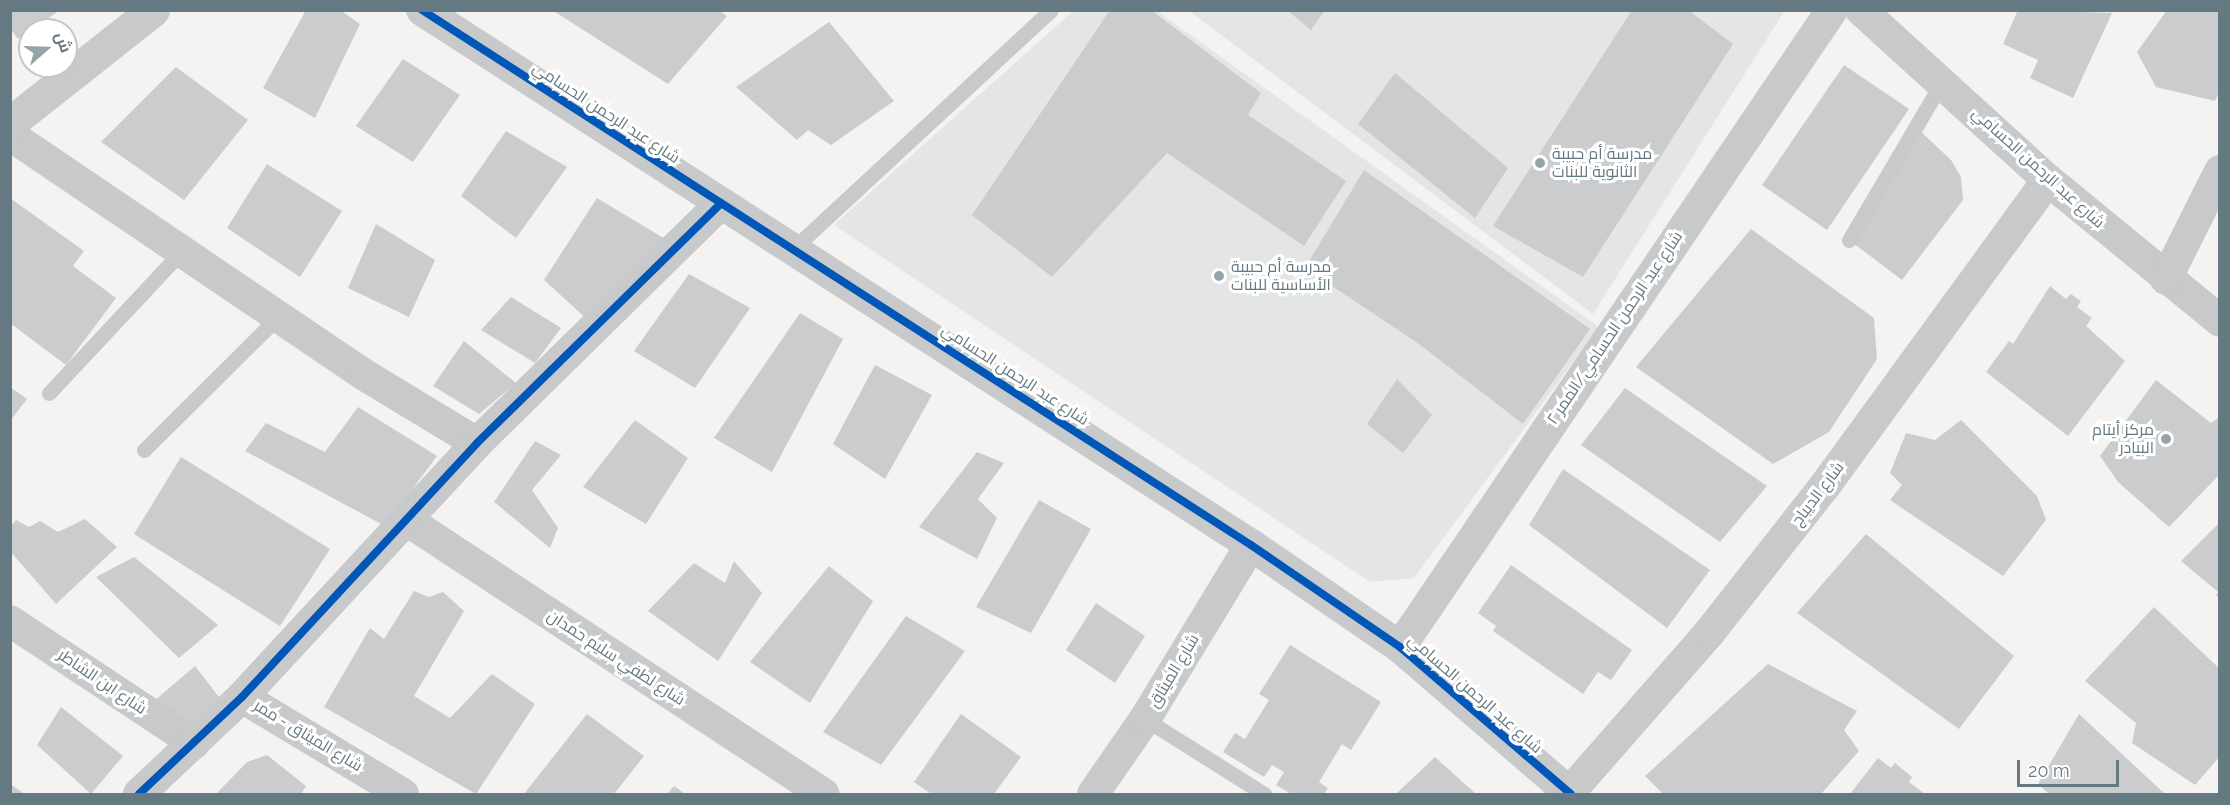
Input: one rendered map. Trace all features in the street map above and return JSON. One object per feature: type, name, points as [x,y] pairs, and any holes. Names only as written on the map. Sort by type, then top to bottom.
[{"type":"street","points":[[153,10],[12,123],[181,252],[278,317],[477,443]]},
{"type":"street","name":"شارع عبد الرحمن الحسامي","points":[[422,10],[721,203],[795,247],[1251,545],[1400,647],[1570,794]]},
{"type":"street","name":"شارع عبد الرحمن الحسامي/الممر ٢","points":[[1400,647],[1832,10]]},
{"type":"street","name":"شارع عبد الرحمن الحسامي","points":[[1861,10],[2048,180],[2220,321]]},
{"type":"street","points":[[2166,279],[2220,171]]},
{"type":"street","name":"شارع الديباج","points":[[1570,794],[1709,633],[1824,487],[2048,180]]},
{"type":"street","points":[[139,795],[242,697],[408,521],[477,443],[721,203]]},
{"type":"street","name":"شارع لطفي سليم حمدان","points":[[408,521],[823,795]]},
{"type":"street","name":"شارع الميثاق","points":[[1092,795],[1145,718],[1251,545]]},
{"type":"street","name":"شارع ابن الشاطر","points":[[10,621],[194,743]]},
{"type":"street","name":"شارع الميثاق - ممر","points":[[242,697],[403,795]]},
{"type":"lane","points":[[795,247],[1051,10]]},
{"type":"lane","points":[[1849,240],[1942,82]]},
{"type":"lane","points":[[49,393],[181,252]]},
{"type":"lane","points":[[144,450],[278,317]]},
{"type":"lane","points":[[1145,718],[1264,795]]},
{"type":"shaded area","name":"مدرسة أم حبيبة الثانوية للبنات","points":[[1785,10],[1593,314],[1189,11]]},
{"type":"shaded area","name":"مدرسة أم حبيبة الأساسية للبنات","points":[[1073,11],[1157,11],[1599,327],[1414,578],[1370,582],[834,225]]},
{"type":"building","points":[[10,10],[60,10],[48,18],[18,18],[18,39],[10,28]]},
{"type":"building","points":[[306,10],[340,10],[360,24],[315,118],[263,88]]},
{"type":"building","points":[[552,10],[718,10],[727,16],[668,84]]},
{"type":"building","points":[[1110,10],[1151,10],[1261,93],[1248,115],[1346,181],[1304,246],[1167,153],[1052,277],[972,215]]},
{"type":"building","points":[[1287,10],[1325,10],[1311,30]]},
{"type":"building","points":[[1632,10],[1688,10],[1733,44],[1583,277],[1493,226]]},
{"type":"building","points":[[2018,10],[2112,13],[2073,98],[2030,78],[2038,60],[2003,44]]},
{"type":"building","points":[[2167,10],[2220,10],[2220,90],[2215,101],[2156,87],[2137,52]]},
{"type":"building","points":[[829,22],[894,101],[831,145],[808,130],[797,140],[736,87]]},
{"type":"building","points":[[403,59],[460,95],[413,162],[356,126]]},
{"type":"building","points":[[1844,65],[1909,109],[1827,230],[1762,185]]},
{"type":"building","points":[[176,67],[248,120],[184,200],[101,142]]},
{"type":"building","points":[[1395,73],[1508,168],[1475,218],[1358,124]]},
{"type":"building","points":[[1916,127],[1951,160],[1961,177],[1963,200],[1902,280],[1849,240]]},
{"type":"building","points":[[506,131],[567,167],[516,238],[461,196]]},
{"type":"building","points":[[267,164],[342,211],[300,277],[227,228]]},
{"type":"building","points":[[1364,170],[1590,329],[1523,424],[1419,344],[1305,268]]},
{"type":"building","points":[[10,198],[84,251],[73,266],[116,298],[66,365],[10,323]]},
{"type":"building","points":[[597,198],[667,240],[590,322],[544,280]]},
{"type":"building","points":[[376,224],[435,260],[409,317],[348,288]]},
{"type":"building","points":[[1751,229],[1874,318],[1877,359],[1829,432],[1773,464],[1636,367]]},
{"type":"building","points":[[689,274],[750,308],[695,388],[634,351]]},
{"type":"building","points":[[2050,286],[2066,299],[2071,294],[2081,301],[2077,307],[2092,318],[2086,326],[2125,361],[2068,436],[1986,372],[2009,341],[2013,344]]},
{"type":"building","points":[[511,297],[561,328],[535,363],[481,330]]},
{"type":"building","points":[[800,313],[843,339],[772,472],[714,438]]},
{"type":"building","points":[[464,341],[516,383],[479,414],[433,386]]},
{"type":"building","points":[[875,365],[932,395],[885,479],[833,444]]},
{"type":"building","points":[[1397,379],[1432,415],[1403,453],[1367,424]]},
{"type":"building","name":"مركز أيتام البيادر","points":[[2156,380],[2211,423],[2220,417],[2220,474],[2169,527],[2118,482],[2100,456]]},
{"type":"building","points":[[10,387],[27,399],[10,421]]},
{"type":"building","points":[[1625,388],[1767,486],[1720,542],[1581,445]]},
{"type":"building","points":[[358,407],[437,456],[385,526],[245,451],[266,423],[325,452]]},
{"type":"building","points":[[635,420],[688,458],[646,524],[583,487]]},
{"type":"building","points":[[1961,420],[2037,496],[2046,520],[2003,576],[1890,500],[1902,485],[1890,473],[1906,433],[1935,440]]},
{"type":"building","points":[[535,441],[561,455],[532,490],[558,528],[550,548],[494,502]]},
{"type":"building","points":[[977,452],[1004,463],[978,499],[997,518],[977,559],[919,527]]},
{"type":"building","points":[[181,457],[330,549],[280,626],[134,534]]},
{"type":"building","points":[[1563,469],[1710,570],[1667,628],[1529,525]]},
{"type":"building","points":[[1039,500],[1091,529],[1031,633],[976,607]]},
{"type":"building","points":[[85,519],[117,547],[56,604],[10,551],[10,527],[16,520],[29,527],[40,521],[58,532]]},
{"type":"building","points":[[2220,522],[2220,599],[2216,595],[2218,592],[2181,561]]},
{"type":"building","points":[[1866,534],[2014,656],[1959,729],[1797,613]]},
{"type":"building","points":[[134,557],[218,625],[179,658],[96,577]]},
{"type":"building","points":[[734,561],[762,593],[718,661],[648,611],[694,563],[725,583]]},
{"type":"building","points":[[1511,565],[1632,650],[1611,680],[1598,672],[1583,694],[1493,631],[1496,626],[1478,613]]},
{"type":"building","points":[[829,566],[873,601],[810,703],[750,662]]},
{"type":"building","points":[[414,591],[429,597],[443,592],[464,611],[414,696],[450,718],[492,674],[535,704],[476,794],[324,707],[370,628],[384,639]]},
{"type":"building","points":[[1096,603],[1145,636],[1115,683],[1066,650]]},
{"type":"building","points":[[2154,607],[2220,669],[2220,756],[2195,785],[2132,743],[2136,723],[2085,681]]},
{"type":"building","points":[[906,616],[965,651],[881,765],[823,732]]},
{"type":"building","points":[[1290,645],[1381,702],[1351,750],[1342,744],[1319,782],[1328,788],[1324,794],[1291,794],[1276,785],[1284,772],[1272,765],[1264,777],[1223,752],[1235,733],[1245,739],[1269,700],[1259,694]]},
{"type":"building","points":[[1768,664],[1857,711],[1844,730],[1859,751],[1821,794],[1663,794],[1645,776]]},
{"type":"building","points":[[195,666],[219,697],[199,727],[154,701]]},
{"type":"building","points":[[61,707],[123,756],[91,794],[37,745]]},
{"type":"building","points":[[587,714],[644,756],[614,794],[524,794]]},
{"type":"building","points":[[961,714],[1021,757],[994,794],[931,794],[914,782]]},
{"type":"building","points":[[2079,714],[2165,794],[2049,794],[2038,784]]},
{"type":"building","points":[[267,755],[306,786],[301,794],[216,794],[247,762]]},
{"type":"building","points":[[1435,757],[1476,794],[1396,794]]},
{"type":"building","points":[[1878,758],[1891,768],[1895,763],[1912,777],[1909,782],[1925,794],[1850,794]]},
{"type":"building","points":[[10,784],[25,794],[10,794]]},
{"type":"building","points":[[674,786],[685,794],[667,794]]},
{"type":"cycle path","points":[[422,10],[1251,545],[1400,647],[1571,794]]},
{"type":"cycle path","points":[[139,794],[242,697],[477,443],[721,203]]},
{"type":"place","name":"مدرسة أم حبيبة الثانوية للبنات","points":[[1540,163]]},
{"type":"place","name":"مدرسة أم حبيبة الأساسية للبنات","points":[[1219,276]]},
{"type":"place","name":"مركز أيتام البيادر","points":[[2166,439]]}]
